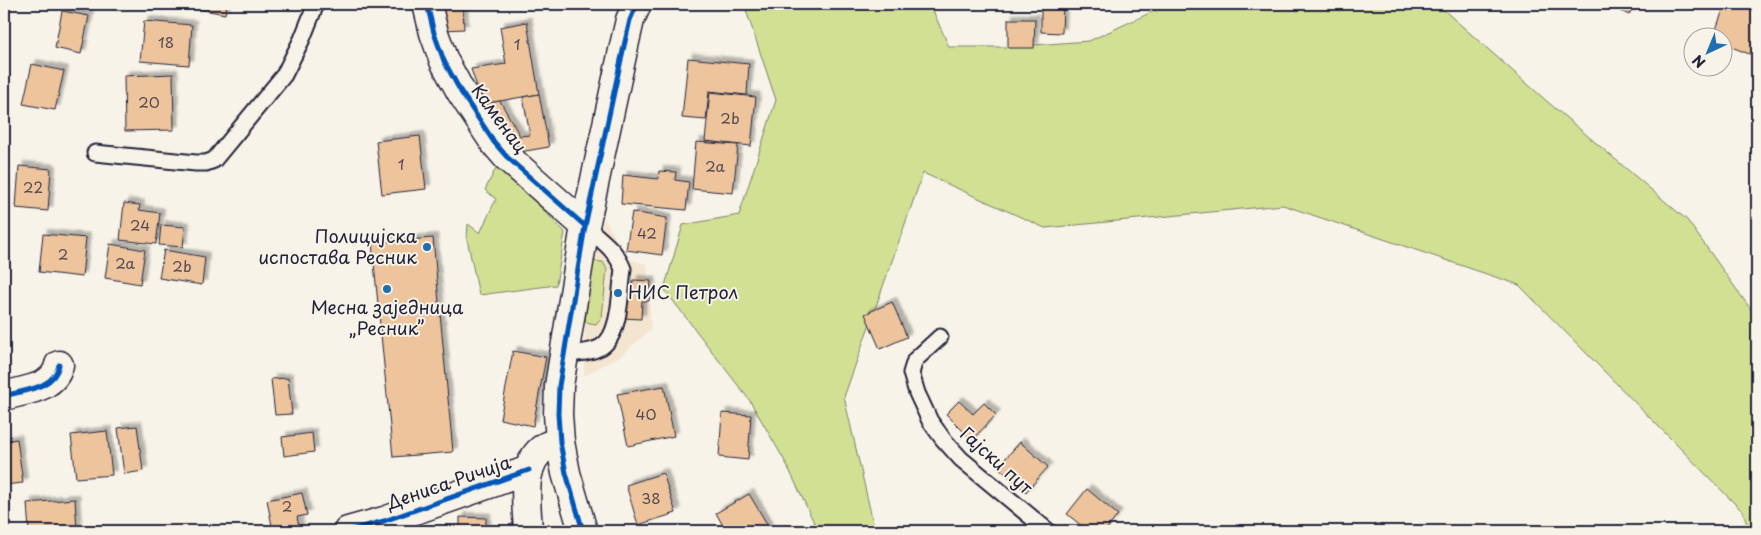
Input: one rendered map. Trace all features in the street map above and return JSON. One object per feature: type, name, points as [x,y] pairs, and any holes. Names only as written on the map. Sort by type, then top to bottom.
[{"type":"street","name":"Каменац","points":[[427,4],[434,33],[444,61],[461,92],[494,142],[507,157],[585,226]]},
{"type":"street","points":[[583,531],[566,473],[560,442],[558,414],[560,386],[585,226],[630,20],[637,4]]},
{"type":"street","points":[[4,396],[42,386],[55,376],[59,365]]},
{"type":"street","points":[[528,531],[526,492],[529,470],[536,456],[546,446],[560,442]]},
{"type":"street","name":"Дениса Ричија","points":[[348,531],[529,470]]},
{"type":"lane","points":[[95,153],[196,163],[206,163],[214,160],[284,75],[302,39],[316,4]]},
{"type":"lane","points":[[566,354],[585,352],[601,347],[615,329],[623,269],[608,245],[585,226]]},
{"type":"lane","name":"Гајски пут","points":[[940,337],[915,360],[911,373],[916,393],[930,420],[943,439],[962,459],[1048,531]]},
{"type":"shaded area","name":"НИС Петрол","points":[[604,218],[628,259],[647,264],[651,329],[622,355],[584,376],[585,322],[592,261]]},
{"type":"green space","points":[[749,4],[930,4],[949,47],[1006,47],[1089,41],[1169,4],[1437,4],[1550,104],[1687,220],[1757,318],[1757,531],[1749,531],[1743,512],[1519,285],[1283,205],[1045,228],[923,173],[844,397],[875,531],[818,531],[786,463],[750,401],[664,289],[683,225],[739,215],[776,100],[745,7]]},
{"type":"green space","points":[[498,164],[565,232],[556,285],[479,295],[467,239],[468,224],[480,233],[496,199],[485,190]]},
{"type":"green space","points":[[592,261],[603,262],[607,269],[602,317],[596,324],[585,322]]},
{"type":"building","points":[[173,4],[227,4],[225,14]]},
{"type":"building","points":[[1041,4],[1063,4],[1062,33],[1041,32]]},
{"type":"building","points":[[1605,4],[1634,4],[1629,15]]},
{"type":"building","points":[[1725,4],[1751,4],[1757,6],[1757,57],[1734,48],[1734,28],[1717,28]]},
{"type":"building","points":[[443,6],[463,6],[464,29],[443,30]]},
{"type":"building","points":[[62,11],[89,16],[81,54],[55,48]]},
{"type":"building","points":[[1008,19],[1035,19],[1034,48],[1008,48]]},
{"type":"building","points":[[144,21],[192,25],[189,65],[140,61]]},
{"type":"building","points":[[527,22],[539,94],[483,104],[471,69],[506,64],[500,27]]},
{"type":"building","points":[[688,58],[749,64],[747,95],[709,91],[706,120],[682,118]]},
{"type":"building","points":[[32,64],[64,71],[55,110],[23,104]]},
{"type":"building","points":[[173,74],[174,130],[125,131],[124,76]]},
{"type":"building","points":[[710,92],[756,97],[751,146],[705,141]]},
{"type":"building","points":[[539,94],[549,147],[514,153],[483,104],[500,101],[520,136],[530,135],[523,97]]},
{"type":"building","points":[[420,136],[426,189],[382,194],[376,141]]},
{"type":"building","points":[[696,142],[738,145],[733,193],[692,189]]},
{"type":"building","points":[[19,166],[51,169],[48,211],[16,208]]},
{"type":"building","points":[[659,171],[676,172],[675,180],[689,182],[686,210],[621,204],[623,175],[658,179]]},
{"type":"building","points":[[124,203],[140,205],[139,210],[160,213],[156,244],[120,240]]},
{"type":"building","points":[[632,212],[667,218],[662,255],[626,250]]},
{"type":"building","points":[[161,225],[185,227],[183,247],[159,245]]},
{"type":"building","points":[[43,234],[86,238],[82,277],[39,272]]},
{"type":"building","points":[[433,238],[453,452],[393,457],[372,243]]},
{"type":"building","points":[[110,244],[145,250],[140,284],[105,278]]},
{"type":"building","points":[[164,250],[205,257],[202,285],[159,278]]},
{"type":"building","points":[[633,280],[651,281],[649,301],[642,301],[641,319],[623,318],[624,297],[632,298]]},
{"type":"building","points":[[892,302],[907,337],[880,349],[865,314]]},
{"type":"building","points":[[513,351],[546,357],[533,426],[500,419]]},
{"type":"building","points":[[288,378],[292,414],[275,415],[271,379]]},
{"type":"building","points":[[664,386],[674,436],[628,446],[617,394]]},
{"type":"building","points":[[959,401],[973,414],[984,403],[996,415],[972,440],[946,414]]},
{"type":"building","points":[[722,413],[751,415],[748,460],[719,457]]},
{"type":"building","points":[[137,426],[143,471],[124,474],[118,428]]},
{"type":"building","points":[[107,431],[112,475],[76,478],[71,435]]},
{"type":"building","points":[[312,433],[314,452],[284,456],[282,437]]},
{"type":"building","points":[[17,439],[23,483],[4,485],[4,441]]},
{"type":"building","points":[[1020,442],[1048,467],[1026,492],[998,467]]},
{"type":"building","points":[[663,473],[676,513],[638,525],[626,485]]},
{"type":"building","points":[[1087,489],[1118,515],[1105,531],[1088,531],[1067,514]]},
{"type":"building","points":[[302,493],[307,515],[297,517],[300,531],[273,531],[267,500]]},
{"type":"building","points":[[749,494],[769,527],[762,531],[726,531],[716,513]]},
{"type":"building","points":[[75,499],[77,531],[29,531],[27,503]]},
{"type":"building","points":[[460,517],[486,518],[486,531],[460,531]]},
{"type":"cycle path","points":[[427,4],[434,33],[444,61],[461,92],[494,142],[507,157],[585,226]]},
{"type":"cycle path","points":[[583,531],[566,473],[560,442],[559,386],[585,226],[630,20],[637,4]]},
{"type":"cycle path","points":[[4,396],[45,384],[56,373],[59,365]]},
{"type":"cycle path","points":[[348,531],[384,521],[529,470]]},
{"type":"place","name":"Полицијска испостава Ресник","points":[[427,247]]},
{"type":"place","name":"Месна заједница „Ресник”","points":[[387,289]]},
{"type":"place","name":"НИС Петрол","points":[[618,293]]}]
